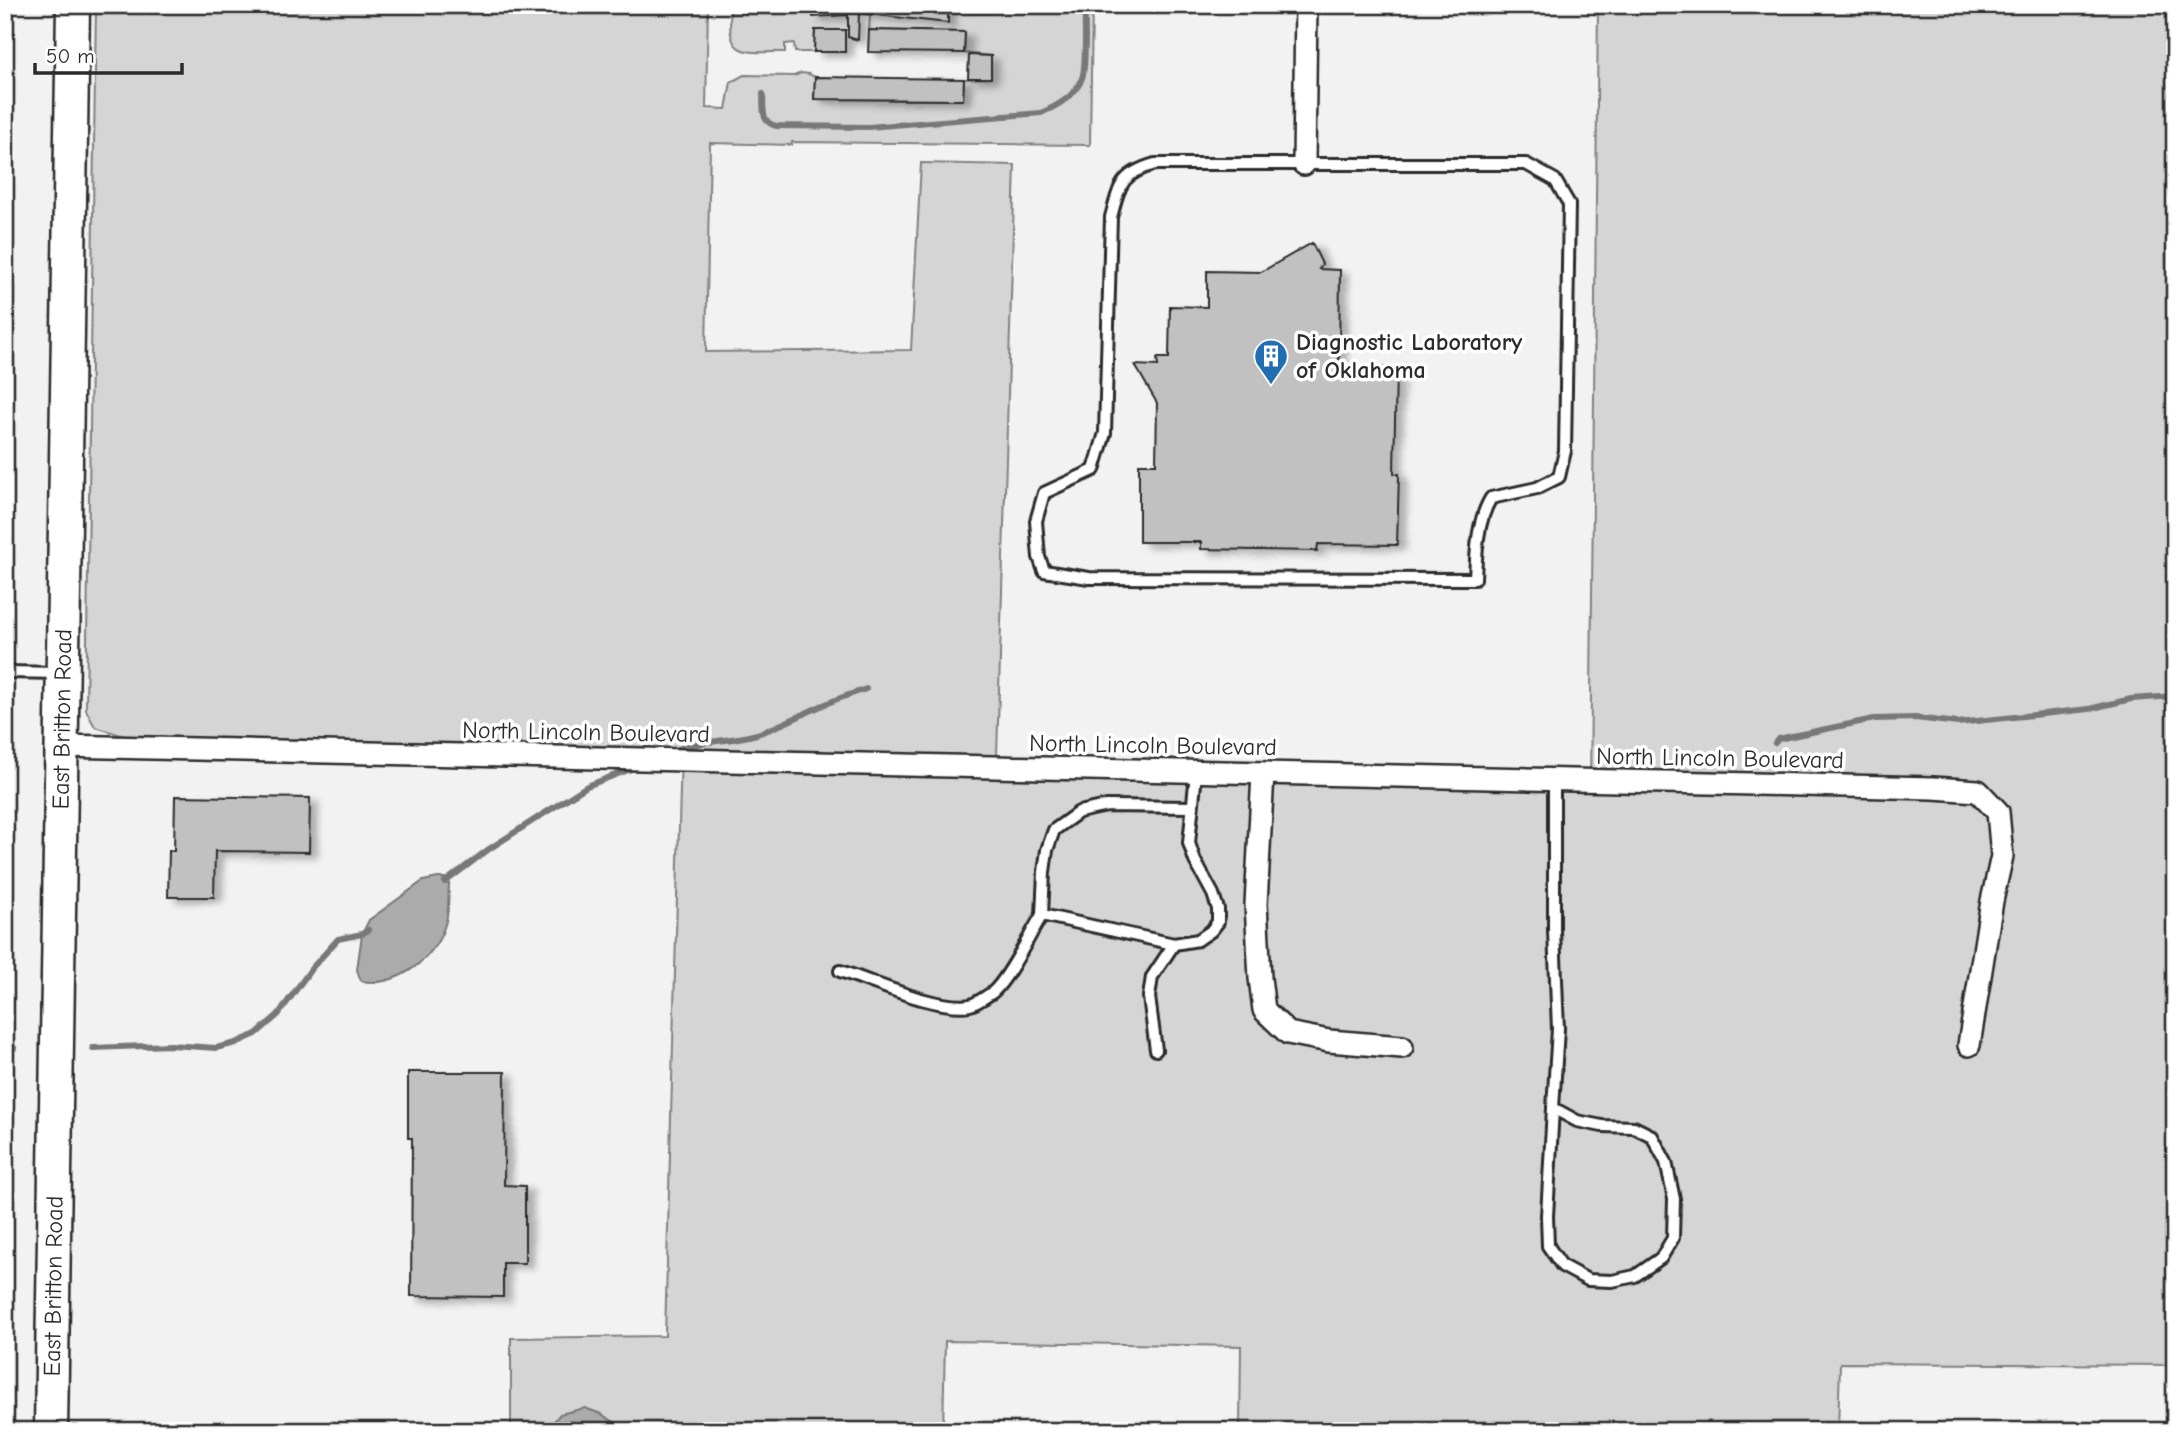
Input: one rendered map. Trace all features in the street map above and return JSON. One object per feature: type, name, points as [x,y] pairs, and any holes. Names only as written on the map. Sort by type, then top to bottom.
[{"type":"main road","name":"East Britton Road","points":[[51,1431],[73,5]]},
{"type":"street","points":[[1304,164],[1306,5]]},
{"type":"street","name":"North Lincoln Boulevard","points":[[61,746],[1978,791],[1998,812],[2002,856],[1992,901],[1969,1045]]},
{"type":"street","points":[[1263,774],[1256,904],[1259,978],[1264,1010],[1288,1033],[1329,1041],[1402,1047]]},
{"type":"lane","points":[[1155,164],[1304,164],[1526,164],[1555,180],[1569,204],[1565,451],[1559,477],[1537,488],[1490,498],[1484,509],[1475,555],[1475,579],[1089,578],[1044,571],[1039,557],[1036,521],[1044,493],[1094,470],[1105,433],[1111,216],[1120,187],[1135,170],[1155,164]]},
{"type":"lane","points":[[5,672],[63,673]]},
{"type":"lane","points":[[1042,915],[1174,944],[1198,940],[1211,931],[1218,922],[1218,909],[1189,843],[1196,773]]},
{"type":"lane","points":[[1553,1108],[1577,1121],[1602,1126],[1634,1127],[1652,1136],[1666,1162],[1674,1199],[1674,1238],[1661,1258],[1635,1276],[1612,1281],[1588,1280],[1562,1266],[1548,1245],[1547,1216],[1553,1108],[1558,1029],[1554,780]]},
{"type":"lane","points":[[840,971],[924,999],[952,1006],[972,1005],[994,991],[1042,915],[1047,850],[1054,831],[1079,812],[1107,806],[1192,807]]},
{"type":"lane","points":[[1156,1050],[1149,997],[1152,977],[1174,944]]},
{"type":"shaded area","points":[[96,5],[708,5],[706,108],[726,109],[731,82],[744,75],[809,74],[815,77],[814,99],[963,100],[964,79],[991,78],[991,56],[964,53],[965,32],[869,30],[870,14],[947,23],[948,5],[1092,5],[1090,145],[710,143],[706,352],[911,350],[921,163],[1015,165],[997,755],[1011,775],[1590,791],[1598,5],[2175,5],[2175,1365],[1840,1363],[1838,1431],[1240,1431],[1241,1346],[945,1341],[943,1431],[511,1431],[511,1338],[665,1336],[681,752],[131,738],[95,727],[86,710]]},
{"type":"shaded area","points":[[731,5],[739,5],[746,13],[754,5],[813,5],[848,15],[848,30],[815,30],[814,52],[795,52],[794,43],[785,44],[785,52],[747,51],[734,43],[731,35]]},
{"type":"shaded area","points":[[450,878],[446,921],[434,947],[425,958],[402,975],[389,980],[361,981],[357,970],[362,934],[369,920],[423,881]]},
{"type":"shaded area","points":[[585,1408],[629,1431],[546,1431],[560,1414]]},
{"type":"building","points":[[813,5],[948,5],[948,23],[859,13],[858,40],[848,37],[848,15],[813,17]]},
{"type":"building","points":[[815,30],[845,30],[845,52],[814,52]]},
{"type":"building","points":[[869,30],[965,32],[964,53],[868,52]]},
{"type":"building","points":[[969,55],[991,56],[991,78],[968,78]]},
{"type":"building","points":[[815,77],[964,79],[963,100],[814,99]]},
{"type":"building","name":"Diagnostic Laboratory of Oklahoma","points":[[1312,243],[1322,264],[1319,269],[1340,270],[1339,362],[1342,362],[1342,367],[1396,368],[1394,474],[1399,474],[1397,545],[1318,544],[1317,551],[1201,549],[1201,542],[1139,542],[1139,464],[1156,464],[1157,403],[1135,365],[1158,366],[1157,358],[1169,358],[1170,306],[1207,307],[1207,271],[1261,272]]},
{"type":"building","points":[[175,796],[310,798],[309,852],[215,851],[214,897],[168,897],[169,851],[174,851]]},
{"type":"building","points":[[408,1072],[505,1072],[504,1185],[525,1186],[525,1263],[503,1263],[503,1297],[411,1296],[412,1138],[408,1138]]},
{"type":"waterway","points":[[763,94],[765,118],[777,126],[868,127],[1041,113],[1071,95],[1082,78],[1085,5]]},
{"type":"waterway","points":[[668,753],[690,745],[757,734],[866,689]]},
{"type":"waterway","points":[[1775,743],[1778,739],[1874,719],[1915,718],[1958,723],[2089,709],[2131,699],[2175,696]]},
{"type":"waterway","points":[[445,882],[489,849],[587,786],[636,767]]},
{"type":"waterway","points":[[93,1048],[171,1045],[216,1048],[236,1043],[256,1034],[278,1015],[311,969],[338,939],[362,934],[368,930]]},
{"type":"waterway","points":[[5,1048],[14,1048]]},
{"type":"place","name":"Diagnostic Laboratory of Oklahoma","points":[[1271,386]]}]
